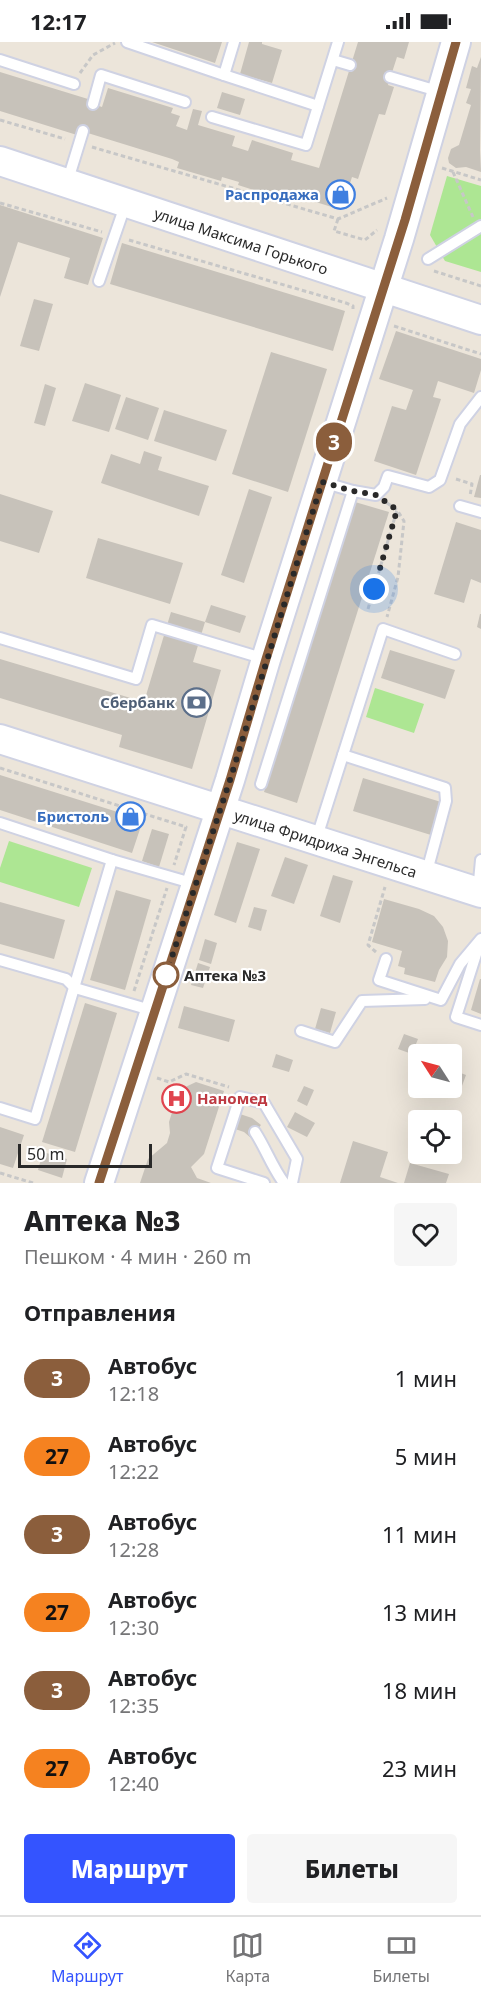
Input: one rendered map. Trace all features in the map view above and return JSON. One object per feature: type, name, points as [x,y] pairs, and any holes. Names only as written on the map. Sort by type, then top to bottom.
[{"type":"main road","points":[[99,1183],[153,1011],[183,880],[220,809],[383,287],[456,42]]},
{"type":"main road","name":"улица Максима Горького","points":[[0,161],[481,320]]},
{"type":"main road","name":"улица Фридриха Энгельса","points":[[0,739],[480,892]]},
{"type":"lane","points":[[127,42],[318,106]]},
{"type":"lane","points":[[224,75],[234,42]]},
{"type":"lane","points":[[212,117],[306,145],[338,42]]},
{"type":"lane","points":[[0,60],[74,84]]},
{"type":"lane","points":[[333,60],[350,65]]},
{"type":"lane","points":[[93,104],[101,75],[185,102]]},
{"type":"lane","points":[[390,77],[441,92]]},
{"type":"lane","points":[[67,183],[83,131]]},
{"type":"lane","points":[[99,281],[126,202]]},
{"type":"lane","points":[[428,259],[480,226]]},
{"type":"lane","points":[[322,482],[376,495],[384,487],[388,476],[429,487],[440,480],[460,424],[481,397]]},
{"type":"lane","points":[[261,784],[353,491]]},
{"type":"lane","points":[[464,507],[481,512]]},
{"type":"lane","points":[[0,638],[136,679],[152,625],[266,659]]},
{"type":"lane","points":[[316,840],[383,629],[455,654]]},
{"type":"lane","points":[[343,755],[445,788],[446,801],[426,875]]},
{"type":"lane","points":[[0,823],[112,860],[183,880]]},
{"type":"lane","points":[[0,1108],[35,1119],[112,860]]},
{"type":"lane","points":[[480,892],[481,860]]},
{"type":"lane","points":[[301,1031],[335,1042],[362,1001],[441,1000],[460,964],[481,939]]},
{"type":"lane","points":[[481,939],[456,1017],[481,1025]]},
{"type":"lane","points":[[386,959],[379,980],[431,999]]},
{"type":"lane","points":[[0,960],[66,979],[75,988],[153,1011]]},
{"type":"lane","points":[[264,1183],[217,1168],[240,1096],[264,1103],[282,1131],[297,1159],[292,1183]]},
{"type":"lane","points":[[255,1132],[267,1150],[274,1170],[284,1183]]},
{"type":"path","points":[[74,84],[93,55],[116,42]]},
{"type":"path","points":[[0,120],[338,219],[387,197],[383,208]]},
{"type":"path","points":[[437,167],[481,180]]},
{"type":"path","points":[[453,172],[480,226]]},
{"type":"path","points":[[0,203],[346,303],[353,306],[355,313]]},
{"type":"path","points":[[338,219],[334,231],[365,240],[376,231],[380,219]]},
{"type":"path","points":[[432,270],[481,286]]},
{"type":"path","points":[[393,326],[481,354]]},
{"type":"path","points":[[442,475],[472,484],[464,507]]},
{"type":"path","points":[[376,495],[397,510],[404,521],[398,577],[383,629]]},
{"type":"path","points":[[368,609],[397,510]]},
{"type":"path","points":[[0,768],[186,827],[183,880]]},
{"type":"path","points":[[386,959],[368,945],[387,879]]},
{"type":"path","points":[[157,1078],[169,1082],[186,1074],[234,1089],[240,1096]]},
{"type":"path","points":[[0,1173],[33,1183]]},
{"type":"green space","points":[[447,176],[481,186],[481,272],[445,261],[430,235]]},
{"type":"green space","points":[[375,688],[424,704],[414,733],[366,717]]},
{"type":"green space","points":[[9,841],[92,868],[79,907],[0,882],[0,868]]},
{"type":"building","points":[[152,42],[222,42],[215,63]]},
{"type":"building","points":[[249,42],[262,42],[262,44],[282,50],[272,83],[240,74]]},
{"type":"building","points":[[358,42],[409,42],[404,59],[397,57],[388,85],[394,87],[385,115],[379,114],[358,179],[352,177],[346,196],[340,194],[335,208],[287,193],[286,197],[280,196],[279,198],[238,185],[239,182],[222,177],[221,181],[177,168],[179,162],[172,159],[78,130],[77,135],[0,111],[0,72],[88,99],[87,102],[102,107],[108,88],[173,108],[171,113],[180,116],[176,126],[187,130],[193,109],[202,111],[198,125],[235,136],[232,146],[248,151],[252,140],[293,153],[291,160],[319,168]]},
{"type":"building","points":[[481,57],[481,172],[466,167],[456,168],[449,163],[448,158],[451,149],[459,145],[471,105],[466,103],[471,89],[466,88],[472,66],[477,68]]},
{"type":"building","points":[[222,92],[245,99],[240,115],[217,108]]},
{"type":"building","points":[[0,205],[103,238],[88,285],[64,278],[70,258],[18,242],[0,297]]},
{"type":"building","points":[[122,243],[345,311],[333,351],[110,284]]},
{"type":"building","points":[[34,299],[53,304],[39,351],[20,346]]},
{"type":"building","points":[[396,331],[481,359],[481,370],[474,393],[438,381],[433,397],[441,399],[416,475],[374,461],[392,406],[406,410],[413,390],[379,379]]},
{"type":"building","points":[[271,352],[327,369],[288,492],[232,474]]},
{"type":"building","points":[[85,383],[121,395],[109,432],[72,421]]},
{"type":"building","points":[[45,384],[56,388],[45,426],[34,423]]},
{"type":"building","points":[[126,397],[159,408],[148,440],[115,429]]},
{"type":"building","points":[[164,410],[227,430],[216,461],[154,441]]},
{"type":"building","points":[[144,451],[162,457],[158,470],[209,486],[199,516],[101,483],[111,454],[140,464]]},
{"type":"building","points":[[481,475],[481,498],[474,497]]},
{"type":"building","points":[[249,489],[272,497],[244,583],[221,575]]},
{"type":"building","points":[[0,494],[53,511],[39,553],[0,541]]},
{"type":"building","points":[[355,502],[389,512],[297,803],[264,792]]},
{"type":"building","points":[[456,522],[481,530],[481,583],[471,579],[464,603],[434,594]]},
{"type":"building","points":[[98,538],[183,563],[170,604],[86,578]]},
{"type":"building","points":[[211,605],[246,616],[240,633],[205,622]]},
{"type":"building","points":[[171,612],[205,622],[193,662],[221,670],[192,769],[119,747],[122,735],[0,698],[0,659],[144,702]]},
{"type":"building","points":[[481,614],[481,629],[477,627]]},
{"type":"building","points":[[390,650],[455,670],[445,699],[381,678]]},
{"type":"building","points":[[0,775],[143,820],[132,853],[0,810]]},
{"type":"building","points":[[363,778],[441,802],[431,835],[353,811]]},
{"type":"building","points":[[152,829],[169,834],[159,867],[142,861]]},
{"type":"building","points":[[237,842],[260,849],[236,923],[214,915]]},
{"type":"building","points":[[285,857],[308,865],[294,904],[271,896]]},
{"type":"building","points":[[333,875],[353,881],[340,923],[320,916]]},
{"type":"building","points":[[116,890],[151,900],[125,990],[90,980]]},
{"type":"building","points":[[384,899],[434,916],[443,927],[448,941],[447,957],[435,982],[404,974],[405,968],[398,966],[402,951],[372,942]]},
{"type":"building","points":[[0,902],[65,920],[54,959],[0,944]]},
{"type":"building","points":[[254,907],[267,910],[261,931],[248,927]]},
{"type":"building","points":[[205,939],[217,943],[211,964],[199,960]]},
{"type":"building","points":[[198,963],[210,967],[203,988],[191,985]]},
{"type":"building","points":[[481,979],[481,1014],[471,1010]]},
{"type":"building","points":[[85,1003],[117,1013],[75,1152],[42,1142]]},
{"type":"building","points":[[184,1006],[235,1020],[229,1042],[178,1028]]},
{"type":"building","points":[[321,1008],[336,1012],[330,1033],[315,1029]]},
{"type":"building","points":[[404,1034],[418,1039],[416,1044],[408,1044],[408,1053],[398,1049]]},
{"type":"building","points":[[276,1054],[293,1060],[289,1072],[272,1067]]},
{"type":"building","points":[[462,1073],[466,1075],[462,1086]]},
{"type":"building","points":[[196,1082],[224,1091],[204,1154],[191,1167],[197,1178],[211,1183],[140,1183],[148,1159],[167,1143],[170,1133],[169,1122],[179,1090]]},
{"type":"building","points":[[304,1086],[314,1090],[307,1106],[297,1101]]},
{"type":"building","points":[[295,1112],[315,1123],[307,1137],[287,1127]]},
{"type":"building","points":[[240,1114],[252,1118],[261,1125],[251,1138],[235,1129]]},
{"type":"building","points":[[0,1127],[24,1135],[13,1168],[0,1164]]},
{"type":"building","points":[[353,1141],[388,1152],[380,1177],[398,1183],[340,1183]]},
{"type":"building","points":[[43,1152],[67,1159],[62,1178],[38,1170]]},
{"type":"building","points":[[410,1164],[449,1174],[446,1183],[404,1183]]},
{"type":"bus line","name":"3","points":[[99,1183],[153,1011],[230,780],[405,220],[456,42]]},
{"type":"place","name":"Распродажа","points":[[340,194]]},
{"type":"place","name":"Сбербанк","points":[[196,702]]},
{"type":"place","name":"Бристоль","points":[[130,816]]},
{"type":"place","name":"Аптека №3","points":[[166,975]]},
{"type":"place","name":"Наномед","points":[[176,1098]]},
{"type":"route","points":[[166,975],[230,780],[322,482],[376,495],[397,510],[374,589]]}]
